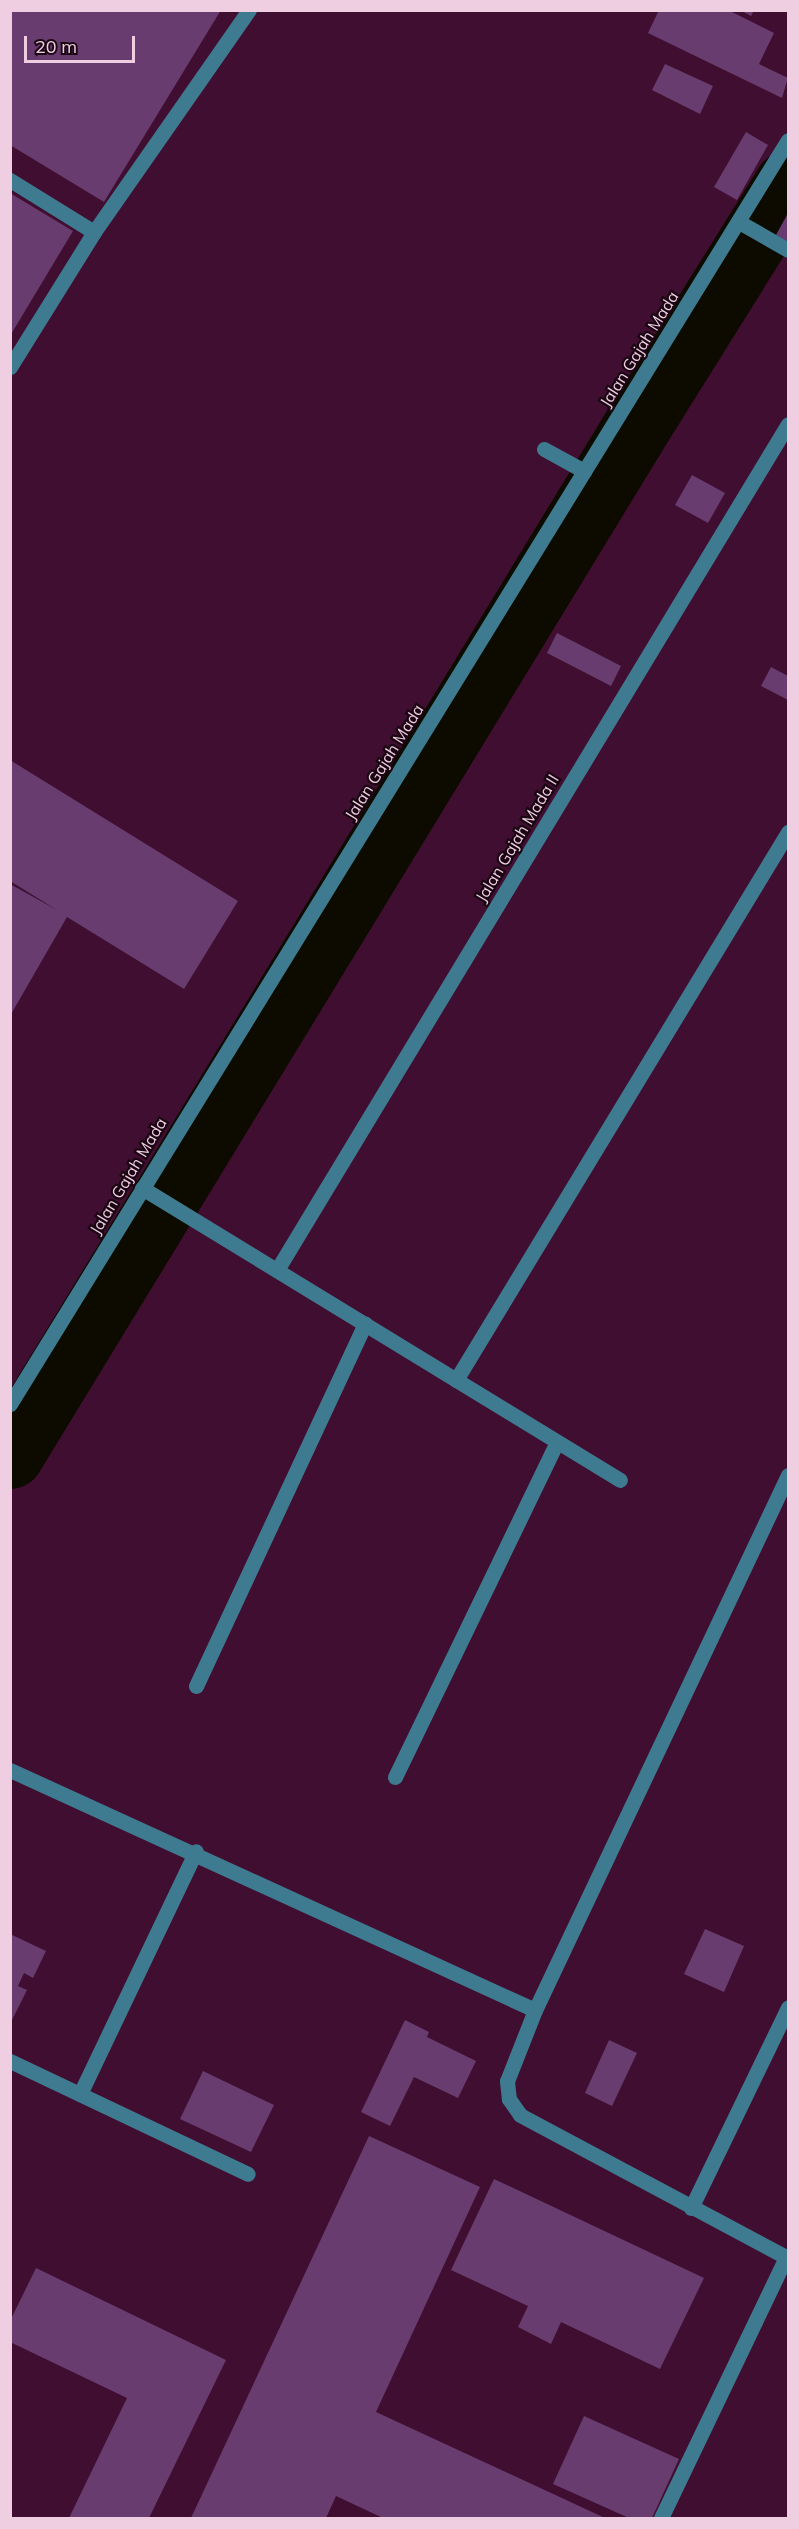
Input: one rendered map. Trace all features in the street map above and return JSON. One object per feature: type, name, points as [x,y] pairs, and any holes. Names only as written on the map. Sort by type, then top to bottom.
[{"type":"street","points":[[10,367],[94,232],[249,10]]},
{"type":"street","name":"Jalan Gajah Mada","points":[[10,1404],[584,471],[743,225],[789,140]]},
{"type":"street","points":[[10,180],[94,232]]},
{"type":"street","points":[[743,225],[789,250]]},
{"type":"street","name":"Jalan Gajah Mada II","points":[[277,1270],[789,424]]},
{"type":"street","points":[[544,449],[584,471]]},
{"type":"street","points":[[456,1380],[789,832]]},
{"type":"street","points":[[142,1188],[620,1480]]},
{"type":"street","points":[[196,1686],[365,1324]]},
{"type":"street","points":[[395,1777],[557,1442]]},
{"type":"street","points":[[661,2518],[788,2257],[691,2208],[520,2115],[509,2099],[507,2081],[535,2010],[789,1475]]},
{"type":"street","points":[[10,1770],[196,1851],[535,2010]]},
{"type":"street","points":[[80,2094],[196,1851]]},
{"type":"street","points":[[691,2208],[789,2007]]},
{"type":"street","points":[[10,2061],[248,2174]]},
{"type":"building","points":[[10,10],[221,10],[104,202],[10,145]]},
{"type":"building","points":[[659,10],[728,10],[774,33],[759,64],[788,78],[782,98],[648,33]]},
{"type":"building","points":[[740,10],[754,10],[751,16]]},
{"type":"building","points":[[665,64],[713,86],[700,114],[652,90]]},
{"type":"building","points":[[746,132],[768,145],[737,200],[714,187]]},
{"type":"building","points":[[10,193],[73,231],[10,336]]},
{"type":"building","points":[[788,213],[788,242],[776,235]]},
{"type":"building","points":[[692,475],[725,493],[708,523],[675,505]]},
{"type":"building","points":[[557,633],[621,666],[611,686],[547,653]]},
{"type":"building","points":[[771,667],[788,676],[788,700],[761,686]]},
{"type":"building","points":[[10,760],[238,901],[184,989],[67,917],[10,1016],[10,884],[57,910],[10,881]]},
{"type":"building","points":[[705,1929],[744,1946],[724,1992],[684,1974]]},
{"type":"building","points":[[10,1934],[46,1951],[33,1978],[24,1973],[18,1986],[27,1990],[10,2024]]},
{"type":"building","points":[[405,2020],[429,2032],[427,2037],[476,2061],[458,2098],[414,2077],[390,2126],[361,2112]]},
{"type":"building","points":[[609,2040],[637,2053],[612,2106],[585,2093]]},
{"type":"building","points":[[203,2071],[274,2105],[251,2152],[180,2119]]},
{"type":"building","points":[[369,2136],[480,2187],[376,2412],[605,2518],[383,2518],[336,2496],[326,2518],[191,2518]]},
{"type":"building","points":[[494,2179],[704,2278],[660,2369],[561,2322],[551,2344],[518,2327],[528,2306],[451,2270]]},
{"type":"building","points":[[36,2268],[226,2360],[149,2518],[69,2518],[127,2398],[10,2342],[10,2321]]},
{"type":"building","points":[[584,2416],[679,2459],[652,2518],[629,2518],[553,2484]]},
{"type":"waterway","points":[[10,1455],[632,435],[788,185]]}]
